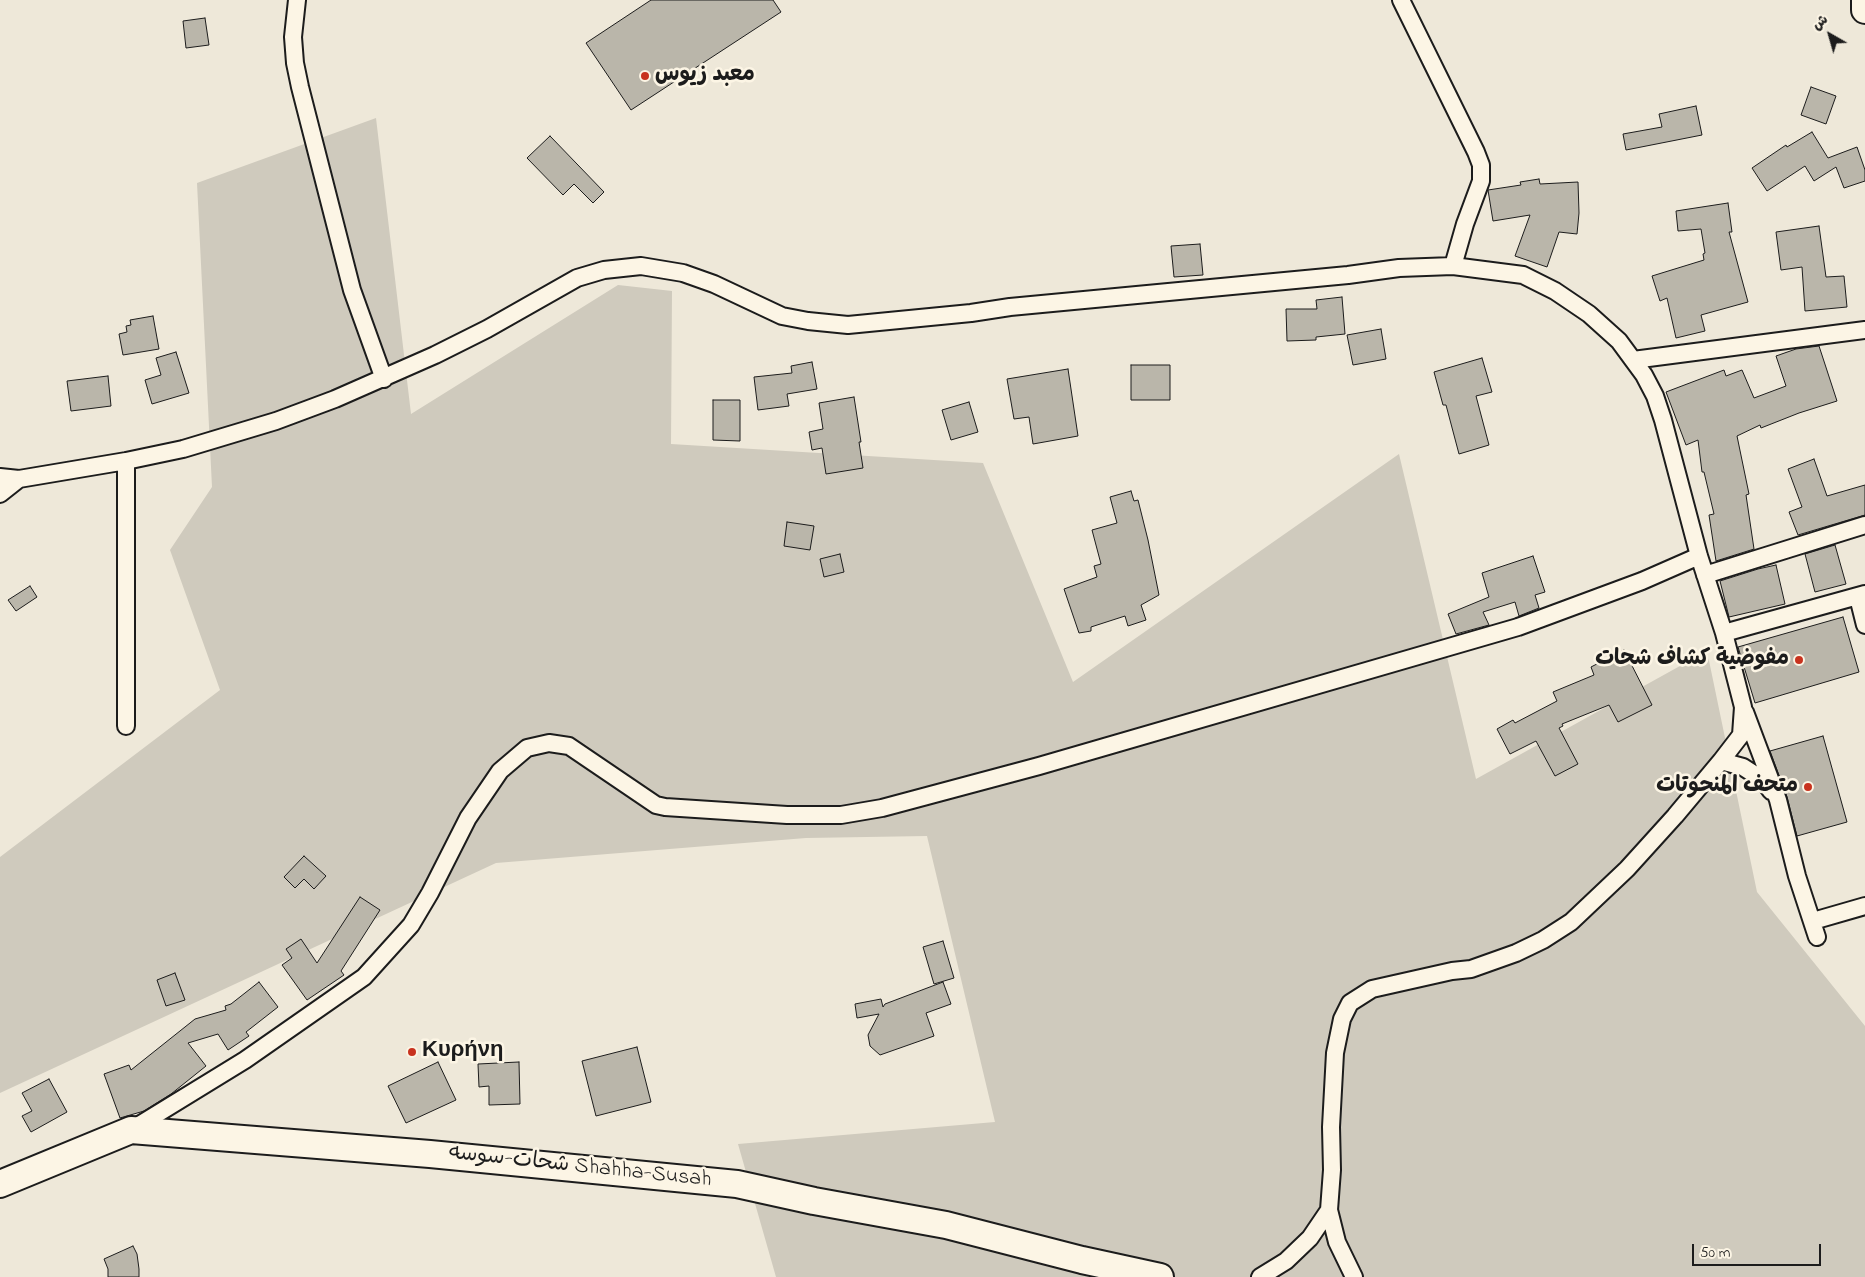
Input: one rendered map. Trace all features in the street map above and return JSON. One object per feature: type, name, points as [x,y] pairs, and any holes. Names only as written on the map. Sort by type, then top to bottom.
[{"type":"main road","points":[[1865,0],[1865,10]]},
{"type":"main road","name":"شحات-سوسه Shahha-Susah","points":[[0,1184],[131,1130],[430,1154],[737,1184],[814,1201],[946,1225],[1082,1260],[1160,1277]]},
{"type":"street","points":[[297,0],[293,37],[295,63],[300,88],[352,290],[384,379]]},
{"type":"street","points":[[1401,0],[1481,165],[1481,181],[1464,224],[1453,266]]},
{"type":"street","points":[[0,477],[19,479],[126,461],[183,449],[231,435],[327,402],[384,379],[435,356],[487,329],[577,278],[604,270],[641,266],[683,273],[714,284],[782,316],[848,325],[971,313],[1010,306],[1348,275],[1399,268],[1453,266],[1523,275],[1556,290],[1589,314],[1619,341],[1644,376],[1655,396],[1699,556],[1724,633],[1743,707],[1778,800],[1797,876],[1817,938]]},
{"type":"street","points":[[1633,360],[1865,330]]},
{"type":"street","points":[[126,461],[126,726]]},
{"type":"street","points":[[0,494],[19,479]]},
{"type":"street","points":[[1705,574],[1865,525]]},
{"type":"street","points":[[131,1130],[245,1060],[364,978],[410,925],[430,893],[468,818],[500,771],[527,748],[549,744],[569,746],[656,805],[665,807],[787,815],[841,815],[882,808],[1039,766],[1510,630],[1642,581],[1699,556]]},
{"type":"street","points":[[1724,633],[1862,595],[1865,625]]},
{"type":"street","points":[[1354,1277],[1337,1242],[1329,1210],[1335,1053],[1342,1019],[1350,1003],[1372,989],[1471,969],[1508,956],[1543,940],[1571,922],[1627,869],[1722,761],[1741,735],[1743,707]]},
{"type":"street","points":[[1722,761],[1743,767],[1763,780],[1778,800]]},
{"type":"street","points":[[1812,921],[1865,906]]},
{"type":"street","points":[[1260,1277],[1286,1261],[1310,1238],[1329,1210]]},
{"type":"shaded area","points":[[376,118],[411,414],[618,285],[672,291],[671,444],[983,463],[1073,682],[1399,454],[1476,779],[1707,651],[1757,892],[1865,1026],[1865,1277],[776,1277],[738,1144],[995,1122],[927,836],[806,838],[496,863],[0,1093],[0,857],[220,690],[170,550],[212,487],[197,183]]},
{"type":"building","name":"معبد زيوس","points":[[651,0],[773,0],[781,12],[631,110],[586,43]]},
{"type":"building","points":[[205,18],[209,45],[186,48],[183,21]]},
{"type":"building","points":[[1811,87],[1836,96],[1826,124],[1801,115]]},
{"type":"building","points":[[1696,106],[1702,135],[1626,150],[1623,134],[1662,127],[1659,114]]},
{"type":"building","points":[[1812,132],[1828,158],[1857,147],[1865,170],[1865,181],[1844,188],[1836,167],[1814,181],[1805,166],[1767,191],[1752,168],[1786,145],[1787,147]]},
{"type":"building","points":[[550,136],[604,192],[593,203],[574,184],[563,195],[527,158]]},
{"type":"building","points":[[1539,179],[1540,184],[1578,182],[1579,213],[1577,234],[1559,232],[1547,267],[1515,256],[1530,215],[1493,221],[1488,190],[1521,185],[1520,182]]},
{"type":"building","points":[[1728,203],[1732,232],[1729,232],[1748,302],[1701,315],[1705,331],[1676,338],[1667,298],[1660,301],[1652,276],[1704,260],[1703,254],[1705,253],[1701,229],[1678,231],[1676,211]]},
{"type":"building","points":[[1819,226],[1826,277],[1844,276],[1847,307],[1805,311],[1802,267],[1781,270],[1776,232]]},
{"type":"building","points":[[1200,244],[1203,275],[1174,277],[1171,246]]},
{"type":"building","points":[[1342,297],[1345,334],[1316,337],[1316,340],[1287,341],[1286,309],[1317,309],[1316,300]]},
{"type":"building","points":[[153,316],[159,349],[123,355],[119,334],[127,332],[126,326],[131,325],[130,320]]},
{"type":"building","points":[[1381,329],[1386,359],[1353,365],[1347,335]]},
{"type":"building","points":[[1819,346],[1837,401],[1761,428],[1760,425],[1737,436],[1749,494],[1746,495],[1754,549],[1716,561],[1709,515],[1714,514],[1704,472],[1702,472],[1698,440],[1686,445],[1666,392],[1724,370],[1726,376],[1742,370],[1754,398],[1786,386],[1776,356],[1796,349]]},
{"type":"building","points":[[176,352],[189,393],[152,404],[145,380],[161,375],[156,358]]},
{"type":"building","points":[[1482,358],[1492,392],[1476,396],[1489,445],[1459,454],[1446,405],[1443,405],[1434,372]]},
{"type":"building","points":[[812,362],[817,389],[787,394],[789,406],[758,410],[754,377],[792,373],[791,366]]},
{"type":"building","points":[[1131,365],[1170,365],[1170,400],[1131,400]]},
{"type":"building","points":[[1068,369],[1078,436],[1033,444],[1029,417],[1014,419],[1007,379]]},
{"type":"building","points":[[108,376],[111,406],[71,411],[67,381]]},
{"type":"building","points":[[854,397],[863,468],[826,474],[822,448],[812,450],[809,432],[823,429],[819,403]]},
{"type":"building","points":[[713,400],[740,400],[740,441],[713,440]]},
{"type":"building","points":[[969,402],[978,432],[951,440],[942,410]]},
{"type":"building","points":[[1814,459],[1827,496],[1865,485],[1865,515],[1798,535],[1789,512],[1802,507],[1788,469]]},
{"type":"building","points":[[1131,491],[1134,501],[1138,500],[1159,595],[1141,605],[1146,620],[1128,626],[1125,616],[1091,627],[1091,631],[1079,633],[1064,589],[1097,577],[1094,566],[1101,564],[1092,530],[1117,523],[1110,497]]},
{"type":"building","points":[[787,522],[814,526],[810,550],[784,546]]},
{"type":"building","points":[[1835,545],[1846,584],[1815,592],[1805,554]]},
{"type":"building","points":[[840,554],[844,572],[824,577],[820,559]]},
{"type":"building","points":[[1533,556],[1545,592],[1535,595],[1539,608],[1519,616],[1515,602],[1483,612],[1489,625],[1456,634],[1448,614],[1489,597],[1482,573]]},
{"type":"building","points":[[1776,565],[1785,604],[1729,617],[1720,581]]},
{"type":"building","points":[[30,586],[37,597],[16,611],[8,600]]},
{"type":"building","name":"مفوضية كشاف شحات","points":[[1843,617],[1859,672],[1755,703],[1738,647]]},
{"type":"building","points":[[1624,650],[1652,705],[1618,722],[1609,705],[1562,724],[1563,726],[1559,728],[1578,764],[1555,776],[1536,741],[1510,754],[1497,729],[1513,720],[1515,723],[1557,701],[1553,692],[1594,675],[1591,667]]},
{"type":"building","name":"متحف المنحوتات","points":[[1823,736],[1847,822],[1797,836],[1787,797],[1770,751]]},
{"type":"building","points":[[304,856],[326,876],[314,889],[304,879],[295,888],[284,877]]},
{"type":"building","points":[[360,897],[380,910],[341,971],[344,975],[307,1000],[282,965],[292,958],[286,949],[301,939],[317,963]]},
{"type":"building","points":[[943,941],[954,978],[934,984],[923,947]]},
{"type":"building","points":[[175,973],[185,1000],[166,1006],[157,980]]},
{"type":"building","points":[[259,982],[278,1007],[246,1032],[249,1036],[228,1050],[218,1034],[188,1043],[206,1066],[171,1094],[144,1111],[120,1118],[104,1074],[129,1065],[131,1070],[195,1019],[226,1010],[225,1006],[231,1004]]},
{"type":"building","points":[[943,982],[951,1004],[926,1013],[934,1036],[880,1055],[870,1046],[868,1035],[879,1014],[857,1018],[855,1004],[881,999],[883,1007],[885,1004]]},
{"type":"building","points":[[637,1047],[651,1102],[596,1116],[582,1061]]},
{"type":"building","points":[[438,1062],[456,1100],[406,1123],[388,1086]]},
{"type":"building","points":[[519,1062],[520,1104],[489,1105],[489,1086],[479,1087],[478,1064]]},
{"type":"building","points":[[49,1079],[67,1112],[31,1132],[22,1116],[32,1111],[22,1093]]},
{"type":"building","points":[[133,1246],[137,1254],[139,1277],[108,1277],[108,1269],[104,1259]]},
{"type":"place","name":"معبد زيوس","points":[[645,76]]},
{"type":"place","name":"مفوضية كشاف شحات","points":[[1799,660]]},
{"type":"place","name":"متحف المنحوتات","points":[[1808,787]]},
{"type":"place","name":"Κυρήνη","points":[[412,1052]]}]
